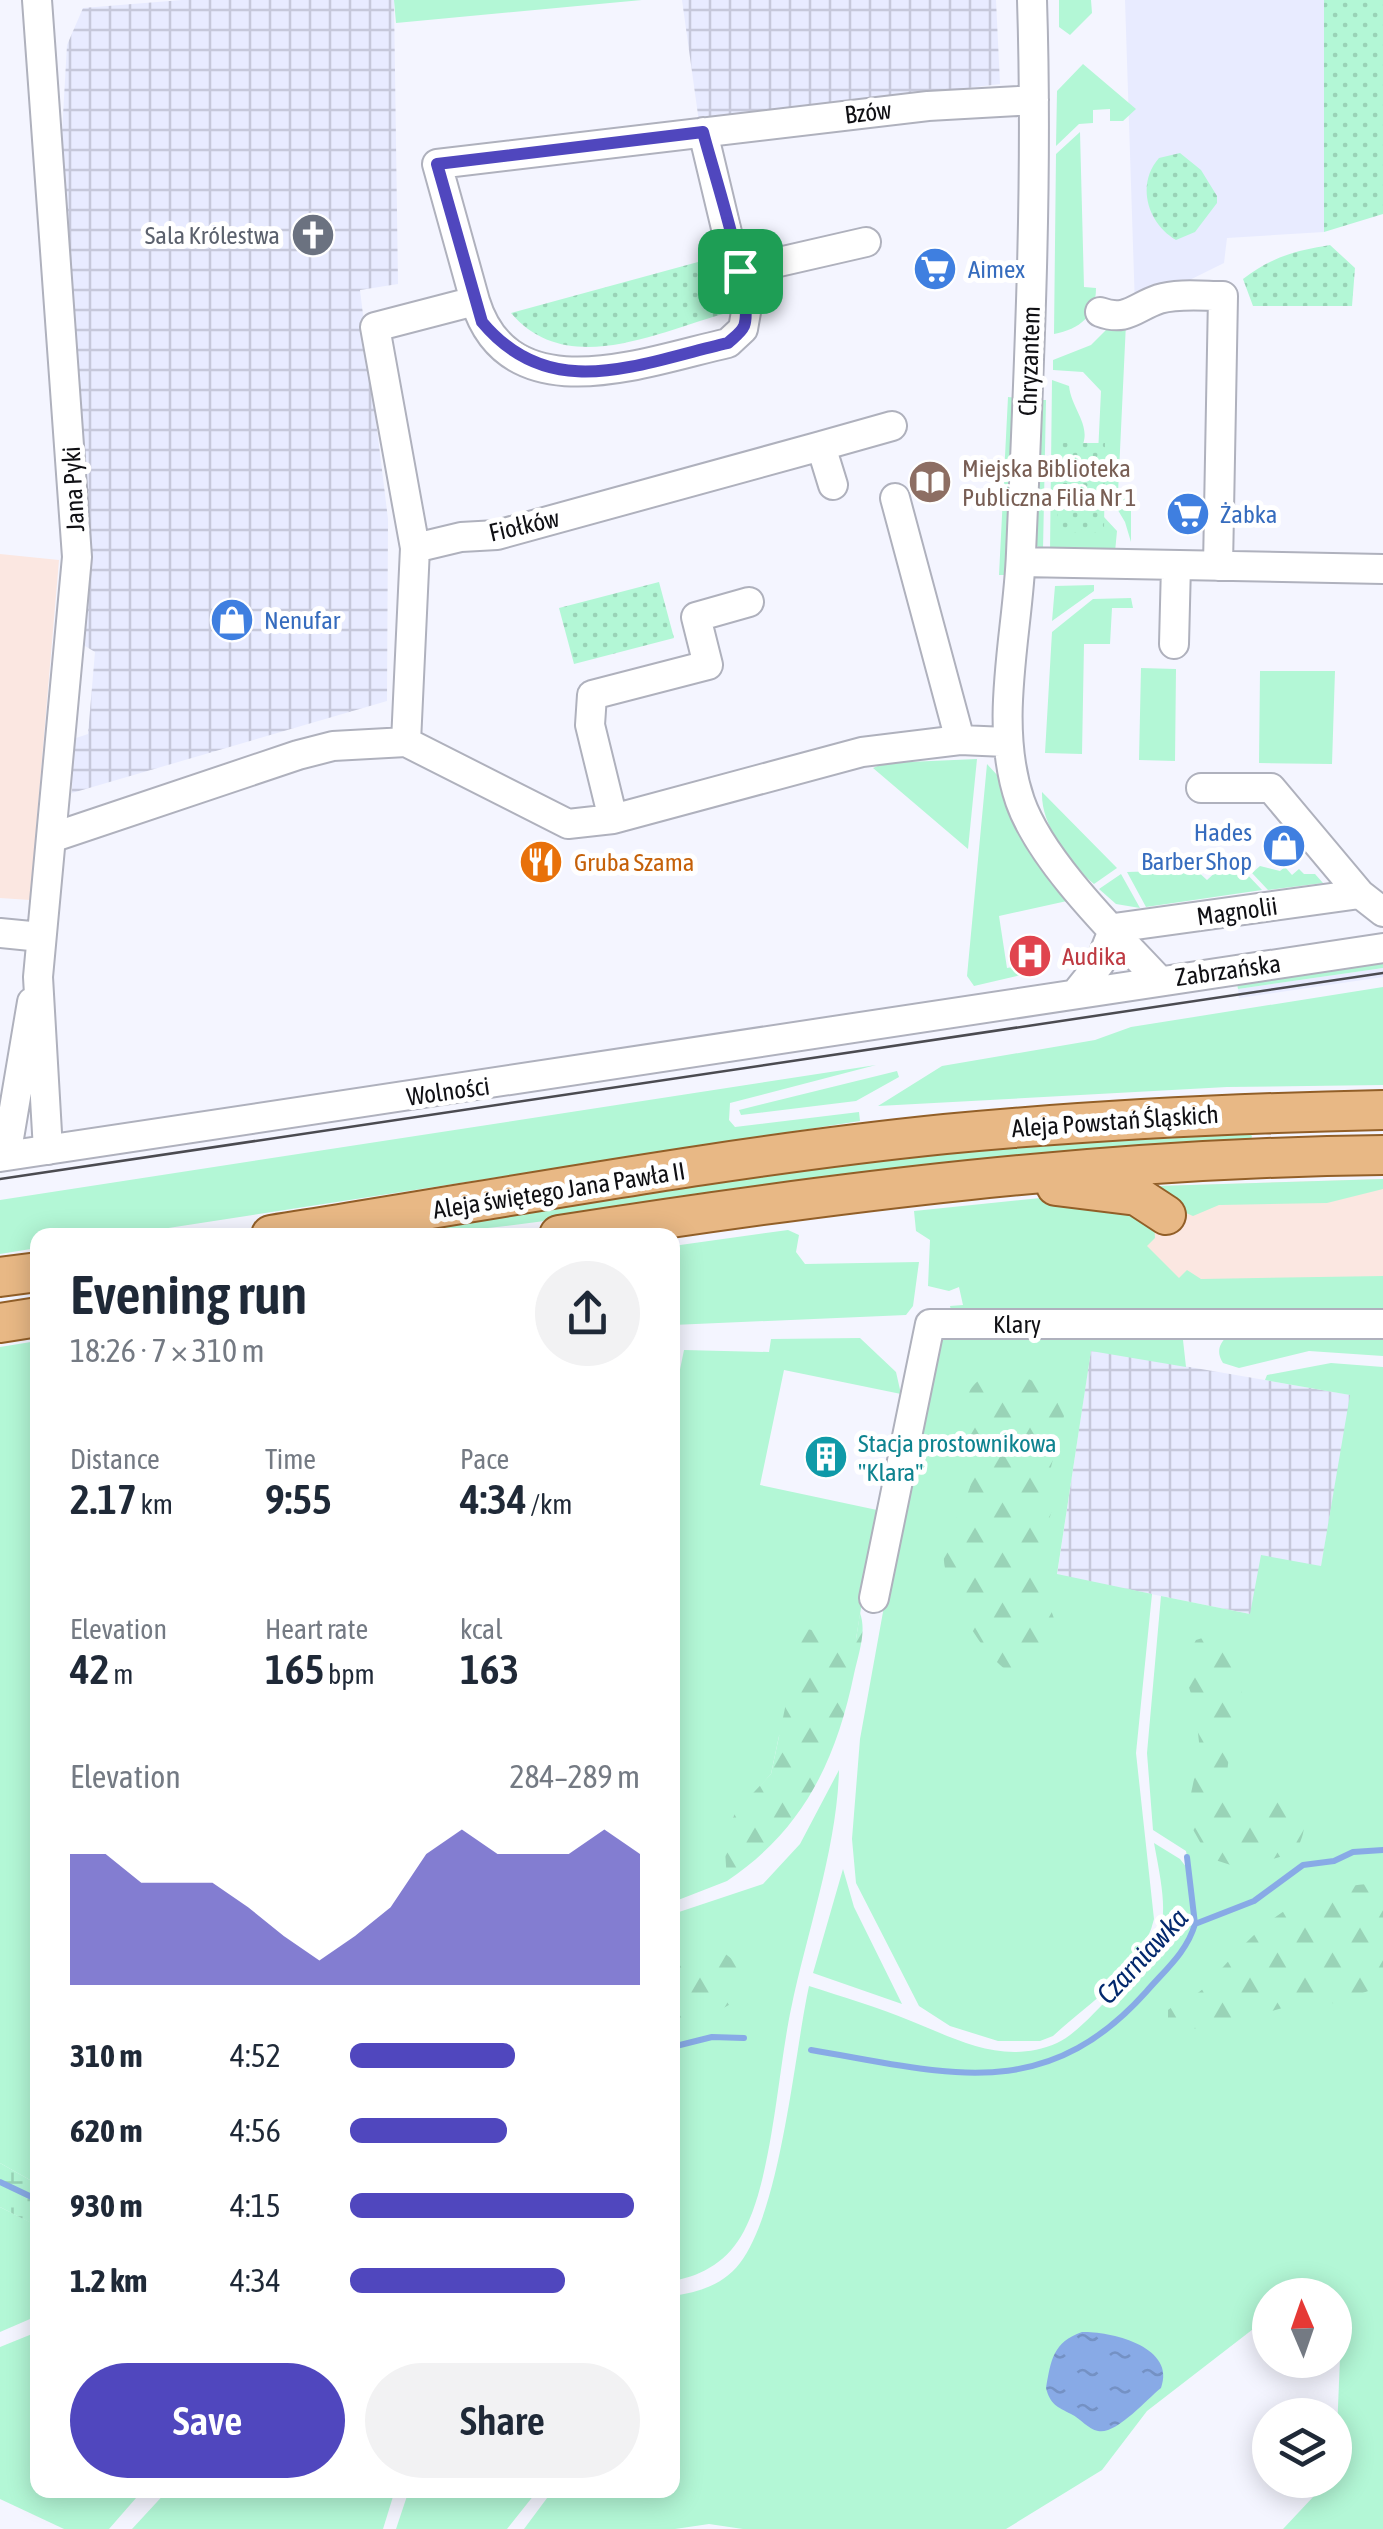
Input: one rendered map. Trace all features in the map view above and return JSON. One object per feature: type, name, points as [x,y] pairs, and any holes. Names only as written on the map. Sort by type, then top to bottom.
[{"type":"main road","name":"Aleja Powstań Śląskich","points":[[848,1146],[1149,1116],[1383,1110]]},
{"type":"main road","name":"Aleja świętego Jana Pawła II","points":[[316,1228],[848,1146]]},
{"type":"main road","name":"Aleja Powstań Śląskich","points":[[855,1191],[1101,1165],[1383,1155]]},
{"type":"main road","points":[[929,1182],[1084,1187],[1137,1196],[1166,1216]]},
{"type":"main road","name":"Aleja świętego Jana Pawła II","points":[[606,1228],[855,1191]]},
{"type":"main road","points":[[0,1278],[30,1273]]},
{"type":"main road","points":[[0,1323],[30,1318]]},
{"type":"street","name":"Jana Pyki","points":[[3,1156],[38,976],[77,557],[37,0]]},
{"type":"street","name":"Chryzantem","points":[[1032,0],[1034,100],[1021,562],[1006,742],[1020,802],[1053,862],[1158,979]]},
{"type":"street","name":"Bzów","points":[[703,132],[740,271],[746,312],[743,329],[728,343],[600,372],[540,368],[516,355],[482,322],[437,164],[703,132],[978,100],[1034,100]]},
{"type":"street","points":[[740,271],[866,242]]},
{"type":"street","points":[[1100,312],[1114,318],[1136,314],[1159,299],[1223,296],[1218,566]]},
{"type":"street","points":[[406,742],[415,548],[375,327],[476,300]]},
{"type":"street","name":"Fiołków","points":[[415,548],[497,534],[892,426]]},
{"type":"street","points":[[820,446],[833,484]]},
{"type":"street","points":[[895,498],[960,740]]},
{"type":"street","points":[[1021,562],[1383,569]]},
{"type":"street","points":[[1174,644],[1176,565]]},
{"type":"street","points":[[613,820],[590,725],[592,695],[708,665],[696,617],[749,602]]},
{"type":"street","points":[[52,838],[298,755],[377,741],[406,742],[568,824],[613,820],[862,752],[960,740],[1006,742]]},
{"type":"street","points":[[1201,788],[1271,788],[1360,894],[1383,912]]},
{"type":"street","name":"Magnolii","points":[[1114,928],[1360,894]]},
{"type":"street","points":[[1076,992],[1100,963],[1114,928]]},
{"type":"street","points":[[0,933],[41,937]]},
{"type":"street","name":"Zabrzańska","points":[[896,1024],[1158,979],[1383,948]]},
{"type":"street","name":"Jana Pyki","points":[[38,976],[48,1150]]},
{"type":"street","name":"Wolności","points":[[3,1156],[896,1024]]},
{"type":"street","name":"Klary","points":[[874,1598],[930,1324],[1383,1324]]},
{"type":"shaded area","points":[[182,0],[394,0],[398,284],[360,290],[388,519],[387,701],[72,793],[73,739],[88,734],[95,652],[80,643],[89,556],[61,151],[67,45],[83,8]]},
{"type":"shaded area","points":[[682,0],[996,0],[1000,84],[699,122]]},
{"type":"shaded area","points":[[1125,0],[1324,0],[1324,232],[1227,238],[1224,263],[1135,307]]},
{"type":"shaded area","points":[[0,554],[59,560],[30,900],[0,898]]},
{"type":"shaded area","points":[[1383,968],[1383,977],[1239,998],[1238,989]]},
{"type":"shaded area","points":[[1383,1179],[1383,1315],[1121,1315],[1126,1187]]},
{"type":"shaded area","points":[[1091,1350],[1351,1395],[1321,1566],[1250,1614],[1057,1575]]},
{"type":"green space","points":[[394,0],[642,0],[396,23]]},
{"type":"green space","points":[[1059,0],[1091,0],[1092,13],[1070,35],[1059,27]]},
{"type":"green space","points":[[1324,0],[1383,0],[1383,214],[1324,232]]},
{"type":"green space","points":[[1083,64],[1136,109],[1123,121],[1110,121],[1110,109],[1093,110],[1093,123],[1079,124],[1056,146],[1057,91]]},
{"type":"green space","points":[[1080,132],[1084,287],[1096,288],[1095,298],[1085,320],[1054,334],[1056,154]]},
{"type":"green space","points":[[1180,153],[1201,170],[1217,196],[1217,203],[1195,232],[1176,240],[1158,224],[1147,191],[1152,168],[1159,158]]},
{"type":"green space","points":[[1330,245],[1355,268],[1352,306],[1253,306],[1243,279],[1284,256]]},
{"type":"green space","points":[[709,259],[723,314],[641,339],[585,347],[558,343],[533,332],[511,313]]},
{"type":"green space","points":[[1126,323],[1118,493],[1131,494],[1131,542],[1125,522],[1097,475],[1101,391],[1083,372],[1053,370],[1053,360],[1091,345],[1110,326]]},
{"type":"green space","points":[[1052,380],[1069,386],[1084,428],[1078,454],[1104,517],[1117,531],[1115,552],[1050,552]]},
{"type":"green space","points":[[1008,397],[1018,398],[1008,575],[999,575]]},
{"type":"green space","points":[[1036,400],[1046,400],[1043,550],[1034,544]]},
{"type":"green space","points":[[1058,443],[1105,443],[1104,533],[1057,533]]},
{"type":"green space","points":[[659,582],[674,638],[574,664],[559,608]]},
{"type":"green space","points":[[1094,585],[1094,591],[1052,621],[1055,586]]},
{"type":"green space","points":[[1131,598],[1133,608],[1112,608],[1110,644],[1084,644],[1082,754],[1045,753],[1052,632],[1093,599]]},
{"type":"green space","points":[[1141,668],[1176,669],[1175,761],[1139,760]]},
{"type":"green space","points":[[1260,671],[1335,671],[1332,764],[1259,763]]},
{"type":"green space","points":[[977,759],[968,849],[873,768],[885,763]]},
{"type":"green space","points":[[987,764],[998,776],[1030,854],[1067,901],[999,916],[1007,968],[1024,965],[1025,974],[974,986],[967,976]]},
{"type":"green space","points":[[1042,792],[1117,868],[1094,884],[1087,878],[1050,827]]},
{"type":"green space","points":[[1260,866],[1280,871],[1285,867],[1292,875],[1299,869],[1304,874],[1315,874],[1323,883],[1268,890],[1252,873]]},
{"type":"green space","points":[[1196,870],[1207,880],[1218,870],[1243,870],[1262,890],[1146,907],[1127,872]]},
{"type":"green space","points":[[1121,874],[1140,908],[1116,904],[1099,889]]},
{"type":"green space","points":[[1383,963],[1383,968],[1238,989],[1237,984]]},
{"type":"green space","points":[[1383,987],[1383,1085],[1227,1087],[878,1106],[942,1066],[1095,1040],[1131,1027]]},
{"type":"green space","points":[[876,1065],[730,1103],[729,1120],[735,1127],[859,1112],[860,1121],[168,1228],[30,1228],[30,1249],[0,1254],[0,1200]]},
{"type":"green space","points":[[897,1071],[899,1077],[856,1101],[741,1115],[739,1110]]},
{"type":"green space","points":[[1250,1130],[1252,1137],[1248,1142],[1062,1153],[816,1179],[515,1225],[416,1228],[825,1164],[995,1145]]},
{"type":"green space","points":[[1383,1179],[1383,1189],[1327,1203],[1219,1205],[1193,1216],[1126,1187]]},
{"type":"green space","points":[[1080,1194],[1154,1222],[1155,1238],[1147,1246],[1179,1278],[1187,1270],[1201,1279],[1383,1276],[1383,1315],[952,1315],[950,1306],[963,1305],[959,1287],[949,1291],[928,1286],[930,1240],[916,1231],[914,1211]]},
{"type":"green space","points":[[788,1230],[799,1235],[796,1252],[805,1264],[919,1262],[913,1306],[906,1315],[680,1325],[680,1245]]},
{"type":"green space","points":[[1383,1332],[1383,1356],[1309,1351],[1239,1368],[1223,1363],[1219,1352],[1228,1335]]},
{"type":"green space","points":[[947,1334],[1176,1336],[1183,1340],[1186,1367],[1091,1351],[1057,1574],[1152,1594],[1136,1753],[1154,1919],[1148,1937],[1127,1969],[1053,2036],[1040,2041],[998,2041],[950,2026],[919,2006],[856,1883],[852,1839],[860,1739],[929,1358]]},
{"type":"green space","points":[[860,1338],[896,1372],[901,1394],[784,1370],[760,1485],[877,1510],[856,1639],[779,1736],[771,1774],[733,1817],[727,1881],[680,1899],[680,1369],[684,1350],[769,1352],[771,1339]]},
{"type":"green space","points":[[30,1342],[30,2180],[0,2163],[0,1347]]},
{"type":"green space","points":[[1331,1363],[1383,1367],[1383,2529],[1283,2529],[1312,2498],[1352,2498],[1352,2398],[1338,2398],[1339,2378],[1352,2378],[1352,2278],[1252,2278],[1252,2330],[1147,2411],[1102,2470],[1006,2529],[743,2529],[709,2524],[675,2529],[524,2529],[547,2498],[680,2498],[680,2294],[701,2290],[726,2277],[740,2263],[754,2238],[776,2170],[809,1986],[982,2048],[1019,2052],[1057,2043],[1073,2033],[1148,1957],[1162,1925],[1163,1909],[1154,1843],[1180,1859],[1190,1872],[1186,1851],[1153,1830],[1147,1753],[1161,1596],[1250,1614],[1261,1555],[1321,1566],[1350,1395],[1265,1380],[1267,1375]]},
{"type":"green space","points":[[995,1374],[1021,1376],[1050,1388],[1064,1416],[1050,1471],[1053,1507],[1033,1569],[1052,1613],[1057,1640],[1042,1664],[1023,1676],[1011,1673],[983,1646],[959,1606],[945,1568],[946,1543],[973,1474],[967,1402],[980,1380]]},
{"type":"green space","points":[[860,1613],[860,1651],[826,1764],[796,1816],[754,1861],[727,1881],[724,1834],[737,1810],[771,1774],[802,1628],[856,1639]]},
{"type":"green space","points":[[1212,1635],[1234,1641],[1240,1676],[1241,1711],[1228,1765],[1230,1785],[1236,1793],[1250,1799],[1292,1800],[1302,1805],[1303,1812],[1302,1836],[1294,1853],[1240,1868],[1209,1858],[1186,1817],[1200,1751],[1195,1706],[1182,1666],[1196,1640]]},
{"type":"green space","points":[[839,1770],[827,1860],[791,2009],[768,2154],[754,2209],[738,2242],[723,2258],[680,2279],[680,1912],[763,1884],[800,1844]]},
{"type":"green space","points":[[843,1869],[854,1907],[902,2004],[813,1973]]},
{"type":"green space","points":[[1367,1884],[1383,1886],[1383,1989],[1341,2003],[1307,2002],[1215,2026],[1180,2028],[1168,2024],[1168,2010],[1203,1989],[1276,1917],[1316,1895]]},
{"type":"green space","points":[[680,1943],[692,1949],[723,1952],[742,1967],[741,1998],[713,2014],[680,2021]]},
{"type":"green space","points":[[0,2163],[30,2180],[30,2222],[0,2207]]},
{"type":"green space","points":[[0,2207],[30,2222],[30,2319],[0,2332]]},
{"type":"green space","points":[[30,2335],[30,2498],[136,2498],[109,2529],[64,2529],[0,2499],[0,2347]]},
{"type":"green space","points":[[161,2498],[393,2498],[383,2529],[132,2529]]},
{"type":"green space","points":[[406,2498],[532,2498],[507,2529],[396,2529]]},
{"type":"water","points":[[1082,2332],[1138,2344],[1151,2352],[1163,2374],[1161,2388],[1122,2422],[1105,2431],[1091,2428],[1058,2407],[1046,2388],[1059,2347]]},
{"type":"waterway","name":"Czarniawka","points":[[811,2050],[948,2072],[1030,2067],[1069,2053],[1107,2028],[1175,1960],[1195,1924],[1254,1901],[1303,1865],[1334,1861],[1353,1852],[1383,1850]]},
{"type":"waterway","points":[[1187,1857],[1195,1924]]},
{"type":"waterway","name":"Czarniawka","points":[[680,2045],[712,2037],[744,2038]]},
{"type":"waterway","points":[[0,2182],[30,2196]]},
{"type":"tram line","points":[[0,1179],[1383,973]]},
{"type":"place","name":"Sala Królestwa","points":[[313,235]]},
{"type":"place","name":"Aimex","points":[[935,269]]},
{"type":"place","name":"Miejska Biblioteka Publiczna Filia Nr 1","points":[[930,482]]},
{"type":"place","name":"Żabka","points":[[1188,514]]},
{"type":"place","name":"Nenufar","points":[[232,620]]},
{"type":"place","name":"Hades Barber Shop","points":[[1284,846]]},
{"type":"place","name":"Gruba Szama","points":[[541,862]]},
{"type":"place","name":"Audika","points":[[1030,956]]},
{"type":"place","name":"Stacja prostownikowa \"Klara\"","points":[[826,1457]]},
{"type":"route","points":[[703,132],[740,271],[746,312],[743,329],[728,343],[600,372],[540,368],[516,355],[482,322],[437,164],[703,132]]}]
